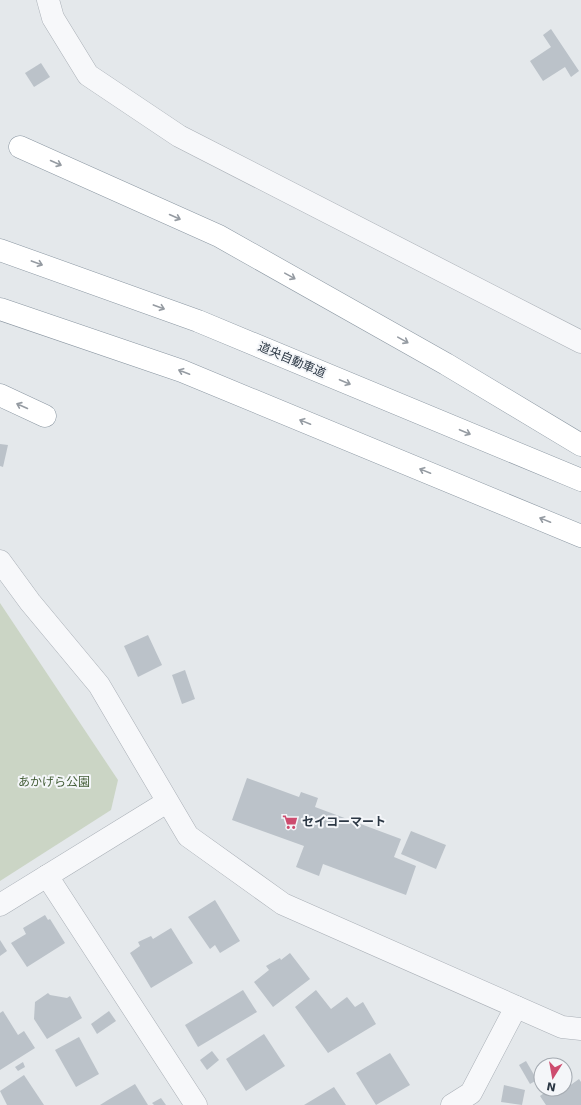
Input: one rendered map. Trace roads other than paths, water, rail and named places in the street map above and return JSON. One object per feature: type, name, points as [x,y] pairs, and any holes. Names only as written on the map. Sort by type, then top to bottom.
[{"type":"highway","points":[[20,148],[219,236],[446,364],[581,445]]},
{"type":"highway","name":"道央自動車道","points":[[0,250],[198,321],[581,480]]},
{"type":"highway","points":[[0,309],[182,371],[581,536]]},
{"type":"highway","points":[[0,395],[45,416]]},
{"type":"street","points":[[48,0],[54,18],[88,75],[179,136],[581,342]]},
{"type":"street","points":[[0,561],[30,602],[99,685],[188,836],[283,904],[562,1027],[581,1029]]},
{"type":"street","points":[[0,905],[167,802]]},
{"type":"street","points":[[47,876],[196,1105]]},
{"type":"street","points":[[452,1105],[471,1093],[516,1007]]},
{"type":"place","name":"セイコーマート","points":[[290,822]]},
{"type":"park label","name":"あかげら公園","points":[[54,782]]}]
